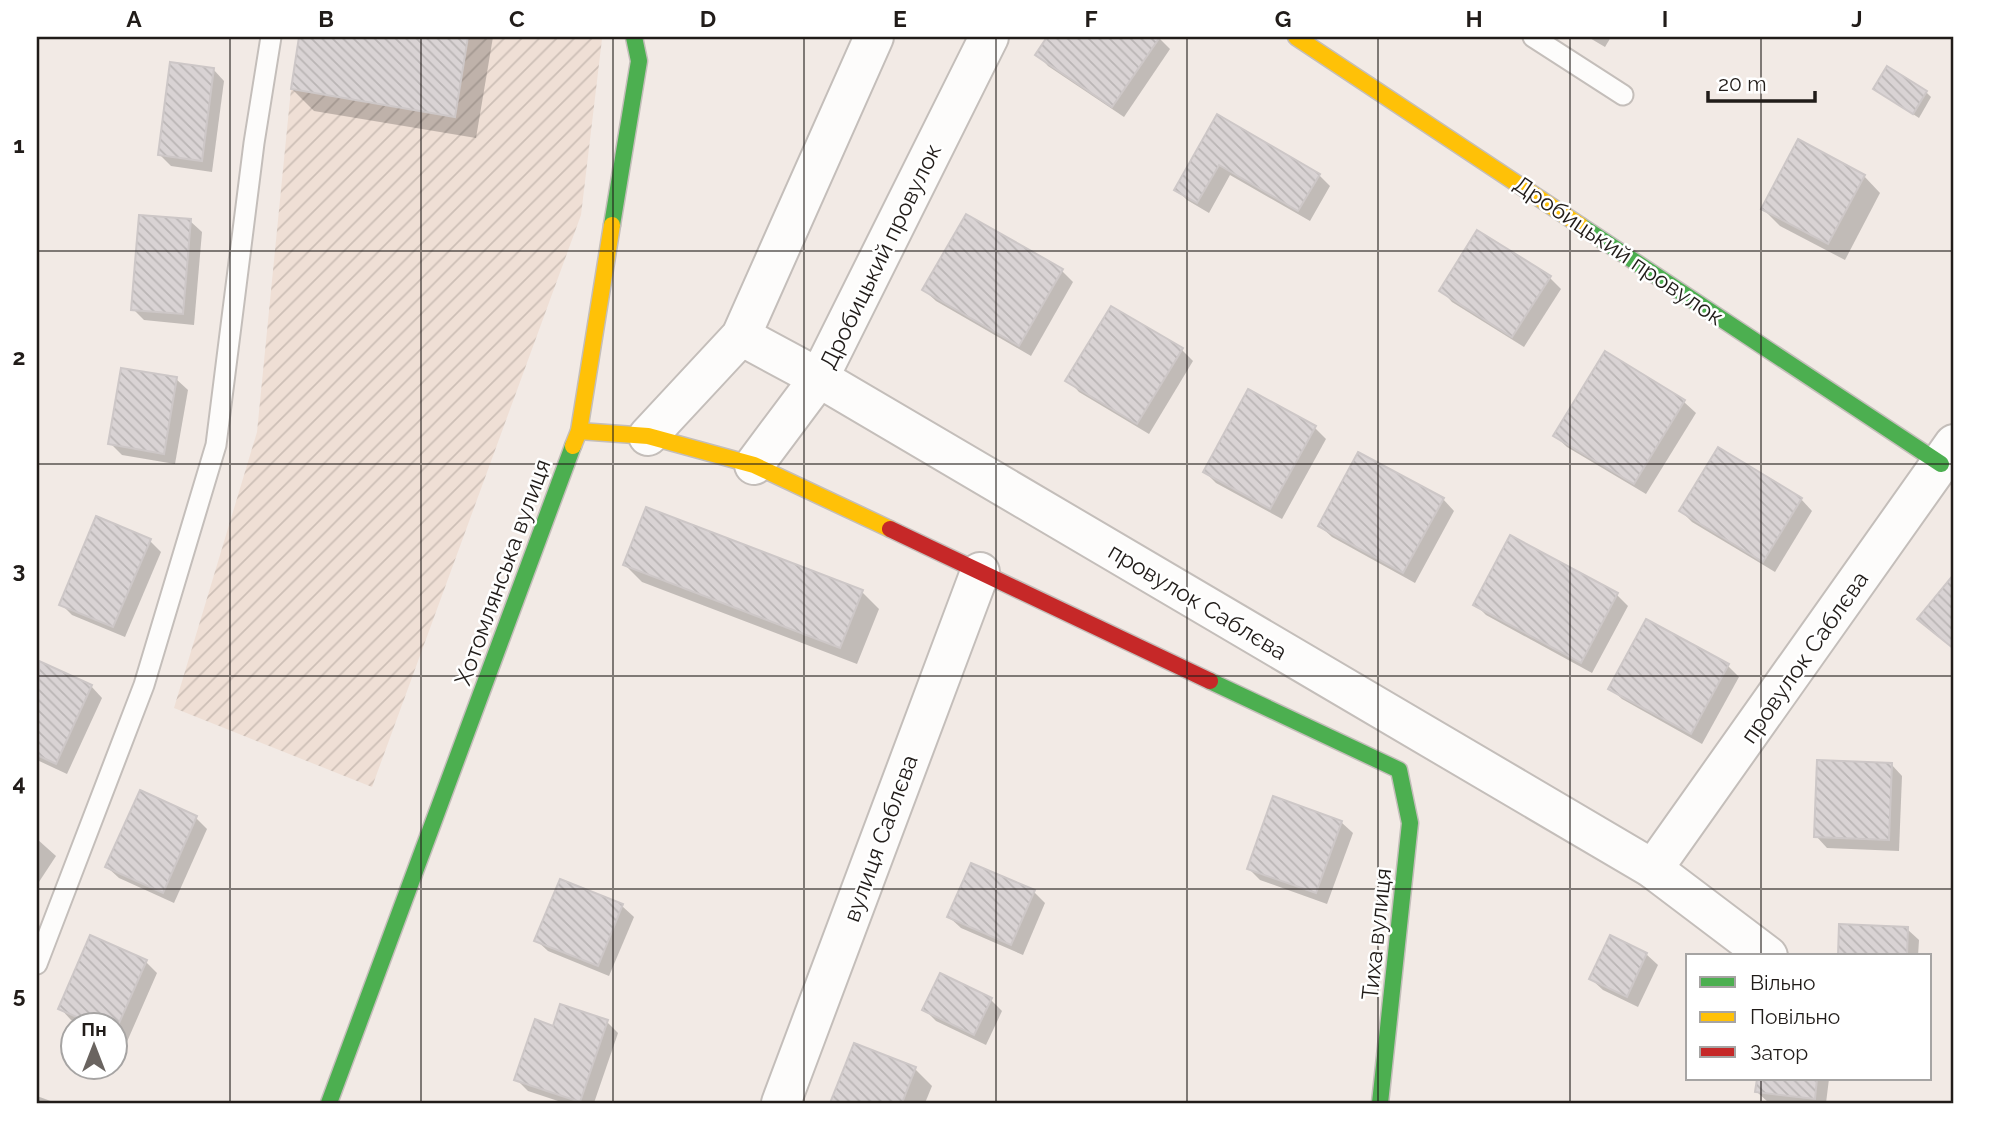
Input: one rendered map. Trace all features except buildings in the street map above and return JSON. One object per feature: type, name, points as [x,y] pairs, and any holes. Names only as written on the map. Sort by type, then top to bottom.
[{"type":"street","name":"Хотомлянська вулиця","points":[[329,1103],[579,431],[639,61],[634,37]]},
{"type":"street","points":[[648,436],[741,336],[874,37]]},
{"type":"street","name":"Дробицький провулок","points":[[754,465],[819,378],[989,37]]},
{"type":"street","name":"Дробицький провулок","points":[[1296,37],[1948,454]]},
{"type":"street","name":"провулок Саблєва","points":[[741,336],[819,378],[1653,869],[1765,954]]},
{"type":"street","points":[[579,431],[648,436],[754,465],[980,572]]},
{"type":"street","name":"провулок Саблєва","points":[[1653,869],[1948,454]]},
{"type":"street","name":"Тиха вулиця","points":[[980,572],[1399,770],[1410,823],[1380,1103]]},
{"type":"street","name":"вулиця Саблєва","points":[[781,1103],[980,572]]},
{"type":"lane","points":[[37,964],[144,685],[216,445],[254,143],[271,37]]},
{"type":"lane","points":[[1533,37],[1623,95]]},
{"type":"shaded area","points":[[299,37],[602,39],[581,215],[372,787],[174,708],[257,432],[291,89]]},
{"type":"traffic: fast","points":[[612,225],[639,61],[634,37]]},
{"type":"traffic: fast","points":[[1581,226],[1941,464]]},
{"type":"traffic: fast","points":[[329,1103],[573,446]]},
{"type":"traffic: fast","points":[[1210,681],[1399,770],[1410,823],[1380,1103]]},
{"type":"traffic: slow","points":[[1296,37],[1581,226]]},
{"type":"traffic: slow","points":[[573,446],[579,431],[612,225]]},
{"type":"traffic: slow","points":[[579,431],[648,436],[754,465],[890,529]]},
{"type":"traffic: jam","points":[[890,529],[1210,681]]}]
